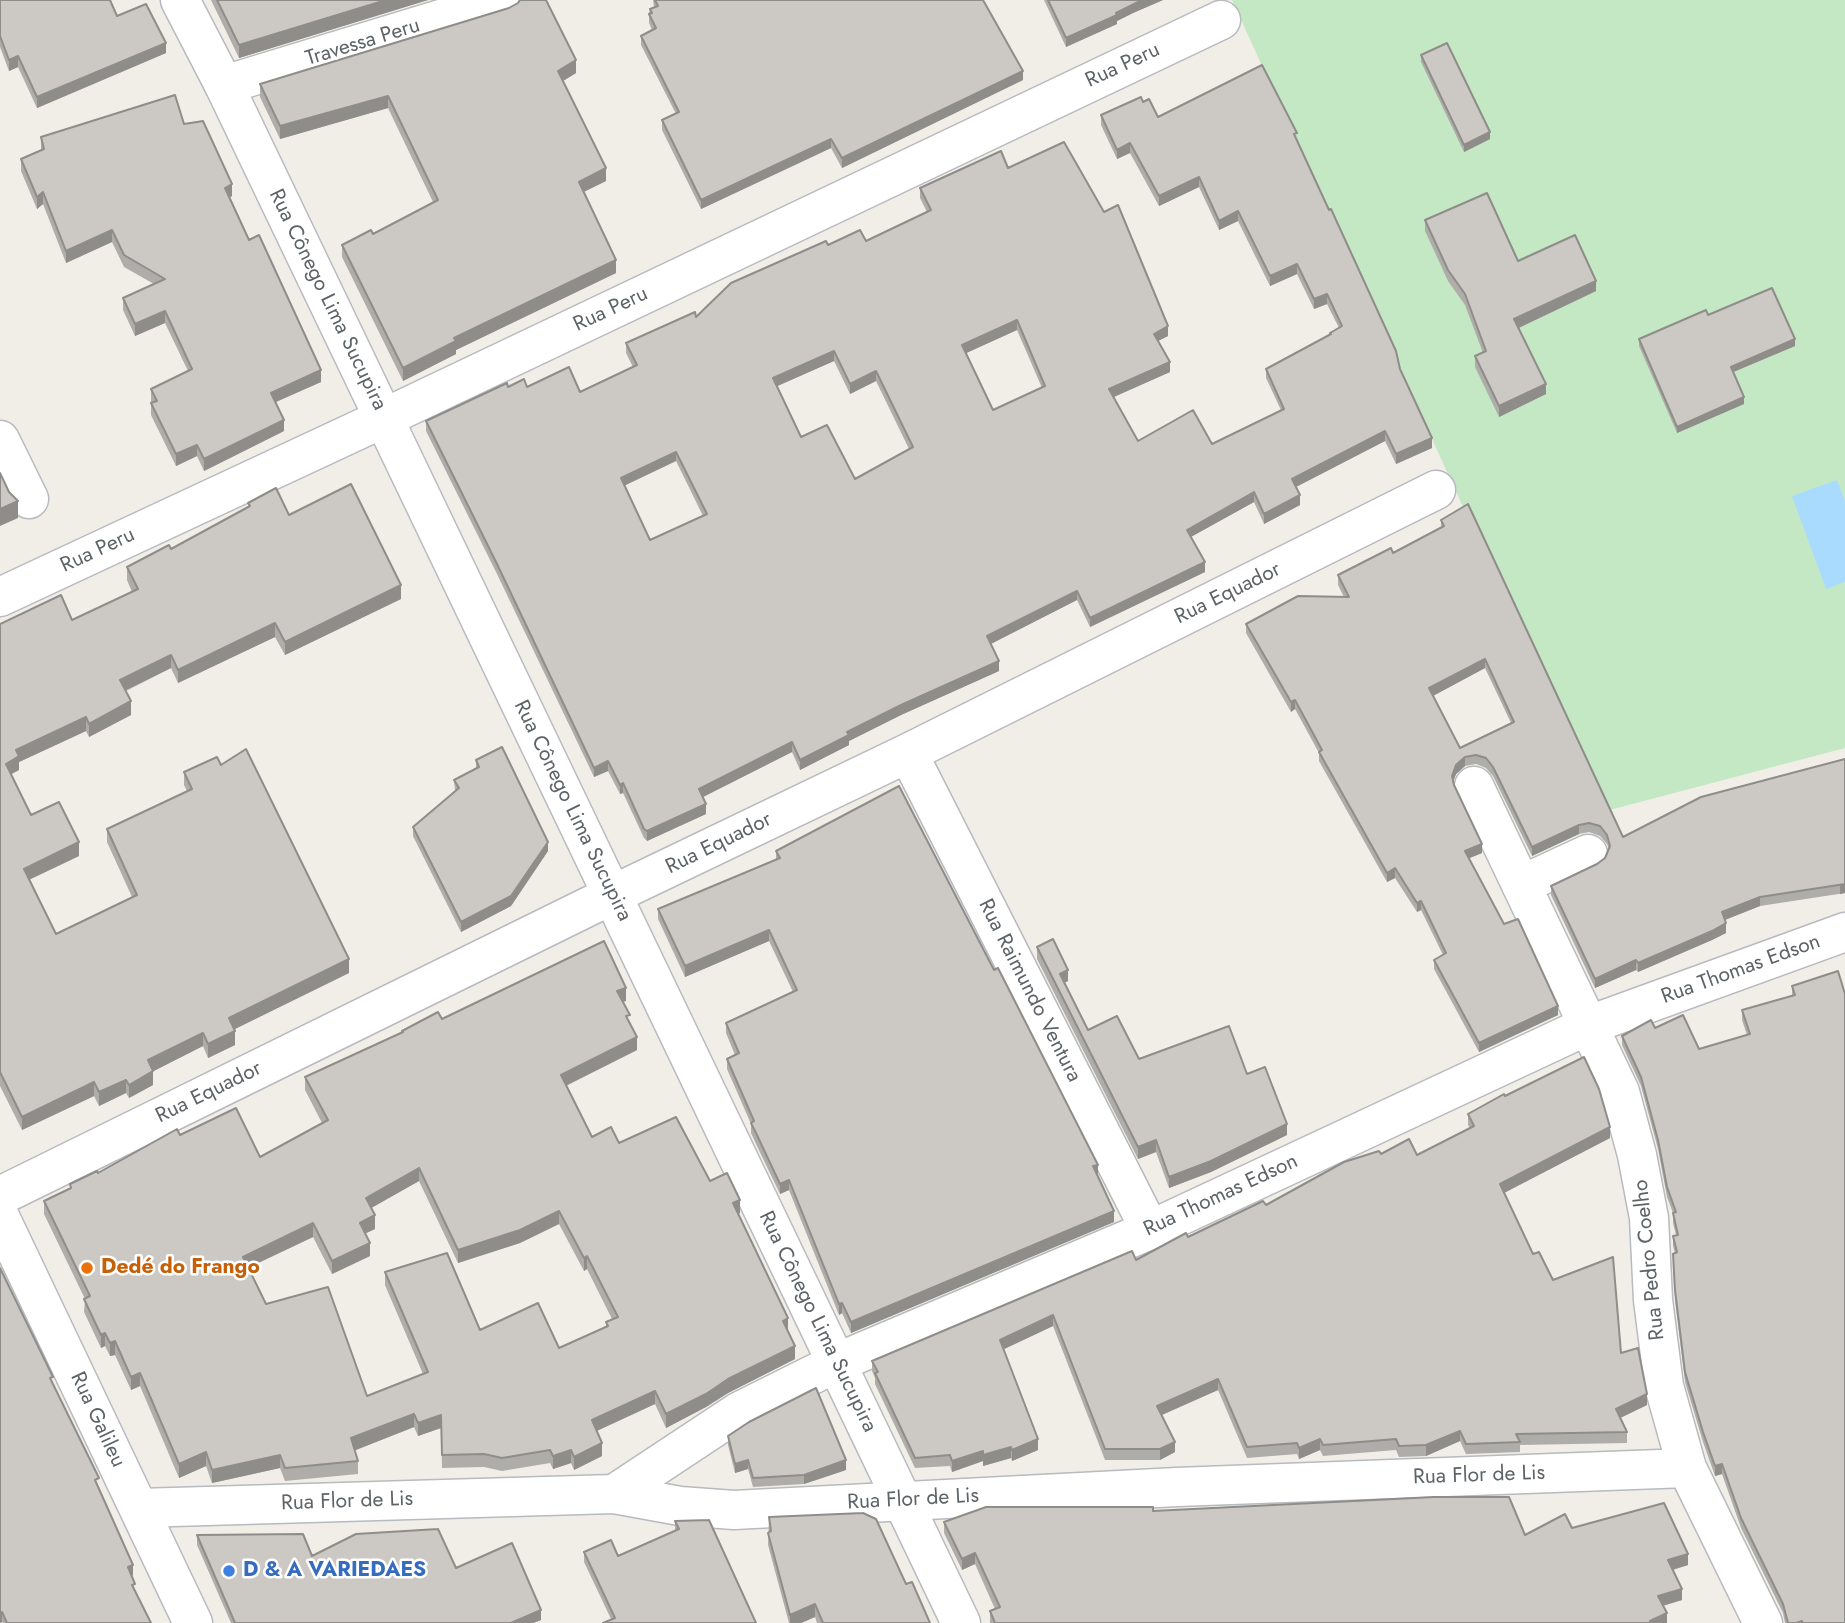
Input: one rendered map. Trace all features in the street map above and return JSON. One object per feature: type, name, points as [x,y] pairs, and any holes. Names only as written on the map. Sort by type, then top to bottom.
[{"type":"street","name":"Rua Cônego Lima Sucupira","points":[[180,0],[224,85],[961,1623]]},
{"type":"street","name":"Travessa Peru","points":[[224,85],[503,0]]},
{"type":"street","name":"Rua Peru","points":[[0,597],[384,418],[1221,20]]},
{"type":"street","points":[[0,440],[29,499]]},
{"type":"street","name":"Rua Equador","points":[[0,1196],[908,752],[1436,489]]},
{"type":"street","name":"Rua Raimundo Ventura","points":[[908,752],[1150,1230]]},
{"type":"street","name":"Rua Pedro Coelho","points":[[1474,786],[1620,1092],[1637,1155],[1649,1218],[1653,1300],[1664,1386],[1687,1468],[1763,1623]]},
{"type":"street","points":[[1521,885],[1588,853]]},
{"type":"street","name":"Rua Thomas Edson","points":[[614,1494],[738,1412],[836,1363],[1150,1230],[1589,1025],[1845,932]]},
{"type":"street","name":"Rua Galileu","points":[[0,1217],[193,1623]]},
{"type":"street","name":"Rua Flor de Lis","points":[[139,1508],[614,1494],[680,1506],[734,1510],[1204,1486],[1687,1468]]},
{"type":"green space","points":[[1232,0],[1845,0],[1845,748],[1602,812]]},
{"type":"water","points":[[1837,480],[1845,501],[1845,582],[1826,589],[1792,496]]},
{"type":"building","points":[[0,0],[110,0],[117,16],[146,4],[166,43],[37,97],[18,56],[9,60],[0,36]]},
{"type":"building","points":[[217,0],[386,0],[239,45]]},
{"type":"building","points":[[520,0],[546,0],[576,60],[558,71],[606,168],[579,182],[616,260],[454,338],[456,341],[403,368],[342,245],[371,230],[373,234],[438,200],[388,96],[280,126],[260,84],[509,8]]},
{"type":"building","points":[[655,0],[983,0],[1023,71],[842,158],[831,139],[701,200],[662,120],[679,112],[641,36],[656,28],[649,14],[652,13],[650,9],[658,6]]},
{"type":"building","points":[[1048,0],[1142,0],[1116,13],[1117,15],[1066,38]]},
{"type":"building","points":[[1447,43],[1490,132],[1464,145],[1421,55]]},
{"type":"building","points":[[1262,65],[1297,133],[1294,134],[1396,351],[1400,369],[1432,438],[1396,454],[1385,431],[1292,479],[1300,495],[1264,514],[1254,492],[1187,530],[1205,562],[1090,618],[1077,591],[987,636],[999,661],[901,705],[847,732],[849,735],[800,760],[792,742],[699,789],[706,804],[647,831],[644,829],[623,783],[620,785],[608,761],[594,768],[426,421],[507,383],[508,387],[524,379],[527,387],[569,367],[580,392],[637,365],[626,343],[695,312],[696,317],[731,283],[826,241],[828,245],[860,230],[866,241],[931,210],[920,188],[1001,151],[1008,168],[1064,142],[1104,212],[1118,205],[1168,326],[1154,334],[1170,362],[1109,389],[1138,441],[1193,410],[1212,444],[1284,409],[1266,369],[1342,326],[1327,294],[1314,299],[1297,264],[1270,276],[1238,211],[1219,221],[1199,177],[1159,196],[1130,143],[1117,150],[1101,115],[1141,97],[1143,102],[1149,99],[1158,117]],"holes":[[[1017,320],[1045,386],[993,410],[962,345]],[[834,351],[850,384],[876,371],[913,447],[855,479],[827,425],[801,437],[773,378]],[[676,452],[707,514],[650,540],[621,478]]]},
{"type":"building","points":[[175,95],[184,124],[203,121],[232,184],[225,188],[249,240],[259,235],[321,370],[271,393],[284,420],[204,459],[197,445],[176,454],[151,403],[157,401],[151,389],[192,369],[165,311],[135,324],[123,298],[165,279],[124,255],[112,230],[66,251],[43,192],[37,197],[21,159],[44,149],[41,137]]},
{"type":"building","points":[[1487,193],[1518,261],[1575,235],[1596,281],[1514,319],[1546,384],[1499,406],[1475,356],[1486,351],[1465,294],[1448,270],[1425,220]]},
{"type":"building","points":[[1772,288],[1795,339],[1731,367],[1744,397],[1677,427],[1639,339],[1706,310],[1708,315]]},
{"type":"building","points":[[0,473],[9,492],[18,501],[0,509]]},
{"type":"building","points":[[351,484],[401,585],[285,642],[275,623],[178,670],[171,655],[120,680],[131,701],[89,724],[86,717],[16,750],[19,756],[6,764],[31,815],[59,802],[79,842],[24,869],[56,934],[137,895],[107,829],[192,789],[184,772],[217,757],[221,765],[246,749],[349,959],[229,1018],[235,1031],[208,1044],[203,1033],[148,1060],[153,1071],[129,1085],[126,1080],[99,1092],[94,1082],[22,1117],[0,1072],[0,624],[61,595],[72,620],[138,589],[127,567],[169,545],[171,549],[250,506],[248,503],[276,488],[289,515]]},
{"type":"building","points":[[1468,504],[1623,837],[1701,797],[1845,759],[1845,884],[1760,897],[1722,912],[1726,923],[1712,931],[1595,979],[1551,886],[1605,858],[1610,846],[1607,835],[1600,826],[1589,823],[1532,847],[1493,767],[1486,758],[1476,755],[1465,757],[1456,765],[1452,776],[1482,844],[1465,851],[1504,924],[1518,919],[1558,1006],[1479,1043],[1434,960],[1446,953],[1421,901],[1417,903],[1395,868],[1387,873],[1319,752],[1322,750],[1295,700],[1291,702],[1246,624],[1298,596],[1349,597],[1338,575],[1391,548],[1393,553],[1444,526],[1441,520]],"holes":[[[1485,659],[1514,722],[1460,748],[1429,688]]]},
{"type":"building","points":[[502,747],[548,842],[511,896],[461,922],[413,827],[459,788],[454,780],[479,767],[476,760]]},
{"type":"building","points":[[899,786],[994,970],[998,968],[1098,1165],[1093,1166],[1114,1211],[851,1322],[842,1303],[839,1304],[789,1180],[780,1184],[751,1123],[754,1121],[727,1059],[739,1053],[726,1023],[797,990],[769,930],[685,966],[658,909],[780,858],[776,851]]},
{"type":"building","points":[[1053,939],[1068,970],[1060,974],[1088,1030],[1117,1016],[1139,1059],[1229,1026],[1247,1074],[1265,1067],[1287,1124],[1211,1161],[1169,1177],[1156,1140],[1138,1147],[1037,947]]},
{"type":"building","points":[[604,941],[626,988],[617,991],[630,1015],[626,1016],[637,1037],[561,1075],[592,1137],[611,1127],[619,1143],[676,1117],[710,1181],[727,1173],[740,1200],[733,1203],[788,1318],[783,1321],[795,1346],[666,1414],[655,1391],[592,1420],[602,1443],[574,1457],[571,1450],[553,1456],[550,1450],[502,1458],[484,1454],[442,1455],[441,1415],[418,1423],[414,1414],[351,1438],[358,1461],[285,1468],[280,1455],[212,1470],[206,1452],[179,1464],[140,1373],[131,1377],[115,1341],[110,1343],[105,1333],[101,1335],[84,1299],[90,1296],[44,1201],[71,1188],[70,1184],[97,1171],[98,1173],[177,1129],[180,1135],[236,1108],[260,1157],[328,1120],[305,1077],[403,1032],[438,1012],[442,1019]],"holes":[[[419,1168],[458,1250],[520,1230],[559,1211],[584,1258],[587,1256],[618,1317],[606,1322],[608,1326],[559,1348],[538,1303],[480,1330],[447,1253],[385,1272],[428,1372],[367,1396],[328,1287],[266,1304],[243,1257],[313,1223],[332,1261],[370,1243],[360,1223],[375,1215],[366,1198]]]},
{"type":"building","points":[[1838,971],[1845,994],[1845,1623],[1788,1623],[1783,1604],[1741,1518],[1722,1464],[1715,1466],[1685,1372],[1675,1290],[1673,1254],[1677,1252],[1673,1236],[1678,1235],[1673,1213],[1676,1212],[1667,1187],[1641,1077],[1622,1036],[1651,1020],[1655,1028],[1683,1015],[1699,1049],[1750,1034],[1742,1010],[1795,995],[1792,986]]},
{"type":"building","points":[[1584,1057],[1599,1089],[1610,1127],[1500,1184],[1533,1254],[1539,1252],[1553,1280],[1613,1257],[1621,1353],[1638,1348],[1647,1394],[1616,1409],[1627,1432],[1516,1434],[1520,1442],[1466,1444],[1460,1431],[1426,1445],[1399,1446],[1396,1439],[1323,1445],[1320,1439],[1299,1448],[1297,1443],[1247,1447],[1218,1379],[1157,1406],[1175,1442],[1160,1449],[1105,1449],[1053,1315],[1000,1340],[1038,1439],[1012,1450],[1011,1447],[983,1455],[983,1451],[952,1461],[950,1455],[915,1458],[875,1373],[878,1372],[872,1361],[1132,1251],[1136,1260],[1186,1233],[1188,1237],[1263,1201],[1266,1205],[1344,1162],[1379,1151],[1381,1154],[1409,1139],[1417,1155],[1474,1126],[1468,1114]]},
{"type":"building","points":[[0,1268],[99,1478],[95,1480],[133,1565],[128,1567],[135,1584],[132,1585],[151,1623],[7,1623],[2,1612],[0,1613]]},
{"type":"building","points":[[816,1388],[846,1460],[804,1475],[753,1478],[748,1460],[735,1464],[728,1436],[749,1422]]},
{"type":"building","points":[[1434,1497],[1509,1497],[1525,1535],[1565,1514],[1572,1528],[1664,1503],[1688,1554],[1668,1560],[1682,1589],[1658,1596],[1667,1613],[1650,1621],[1651,1623],[995,1623],[990,1611],[1000,1607],[975,1553],[962,1559],[944,1522],[986,1507],[1153,1507],[1153,1511]]},
{"type":"building","points":[[863,1513],[876,1519],[906,1584],[912,1582],[930,1623],[823,1623],[815,1604],[790,1615],[768,1533],[771,1531],[769,1517]]},
{"type":"building","points":[[709,1520],[756,1623],[603,1623],[615,1618],[584,1552],[611,1540],[618,1556],[679,1529],[675,1521]]},
{"type":"building","points":[[438,1529],[456,1568],[512,1543],[541,1610],[511,1623],[235,1623],[197,1535],[303,1534],[312,1556],[356,1534]]},
{"type":"place","name":"Dedé do Frango","points":[[87,1268]]},
{"type":"place","name":"D & A VARIEDAES","points":[[229,1571]]}]
